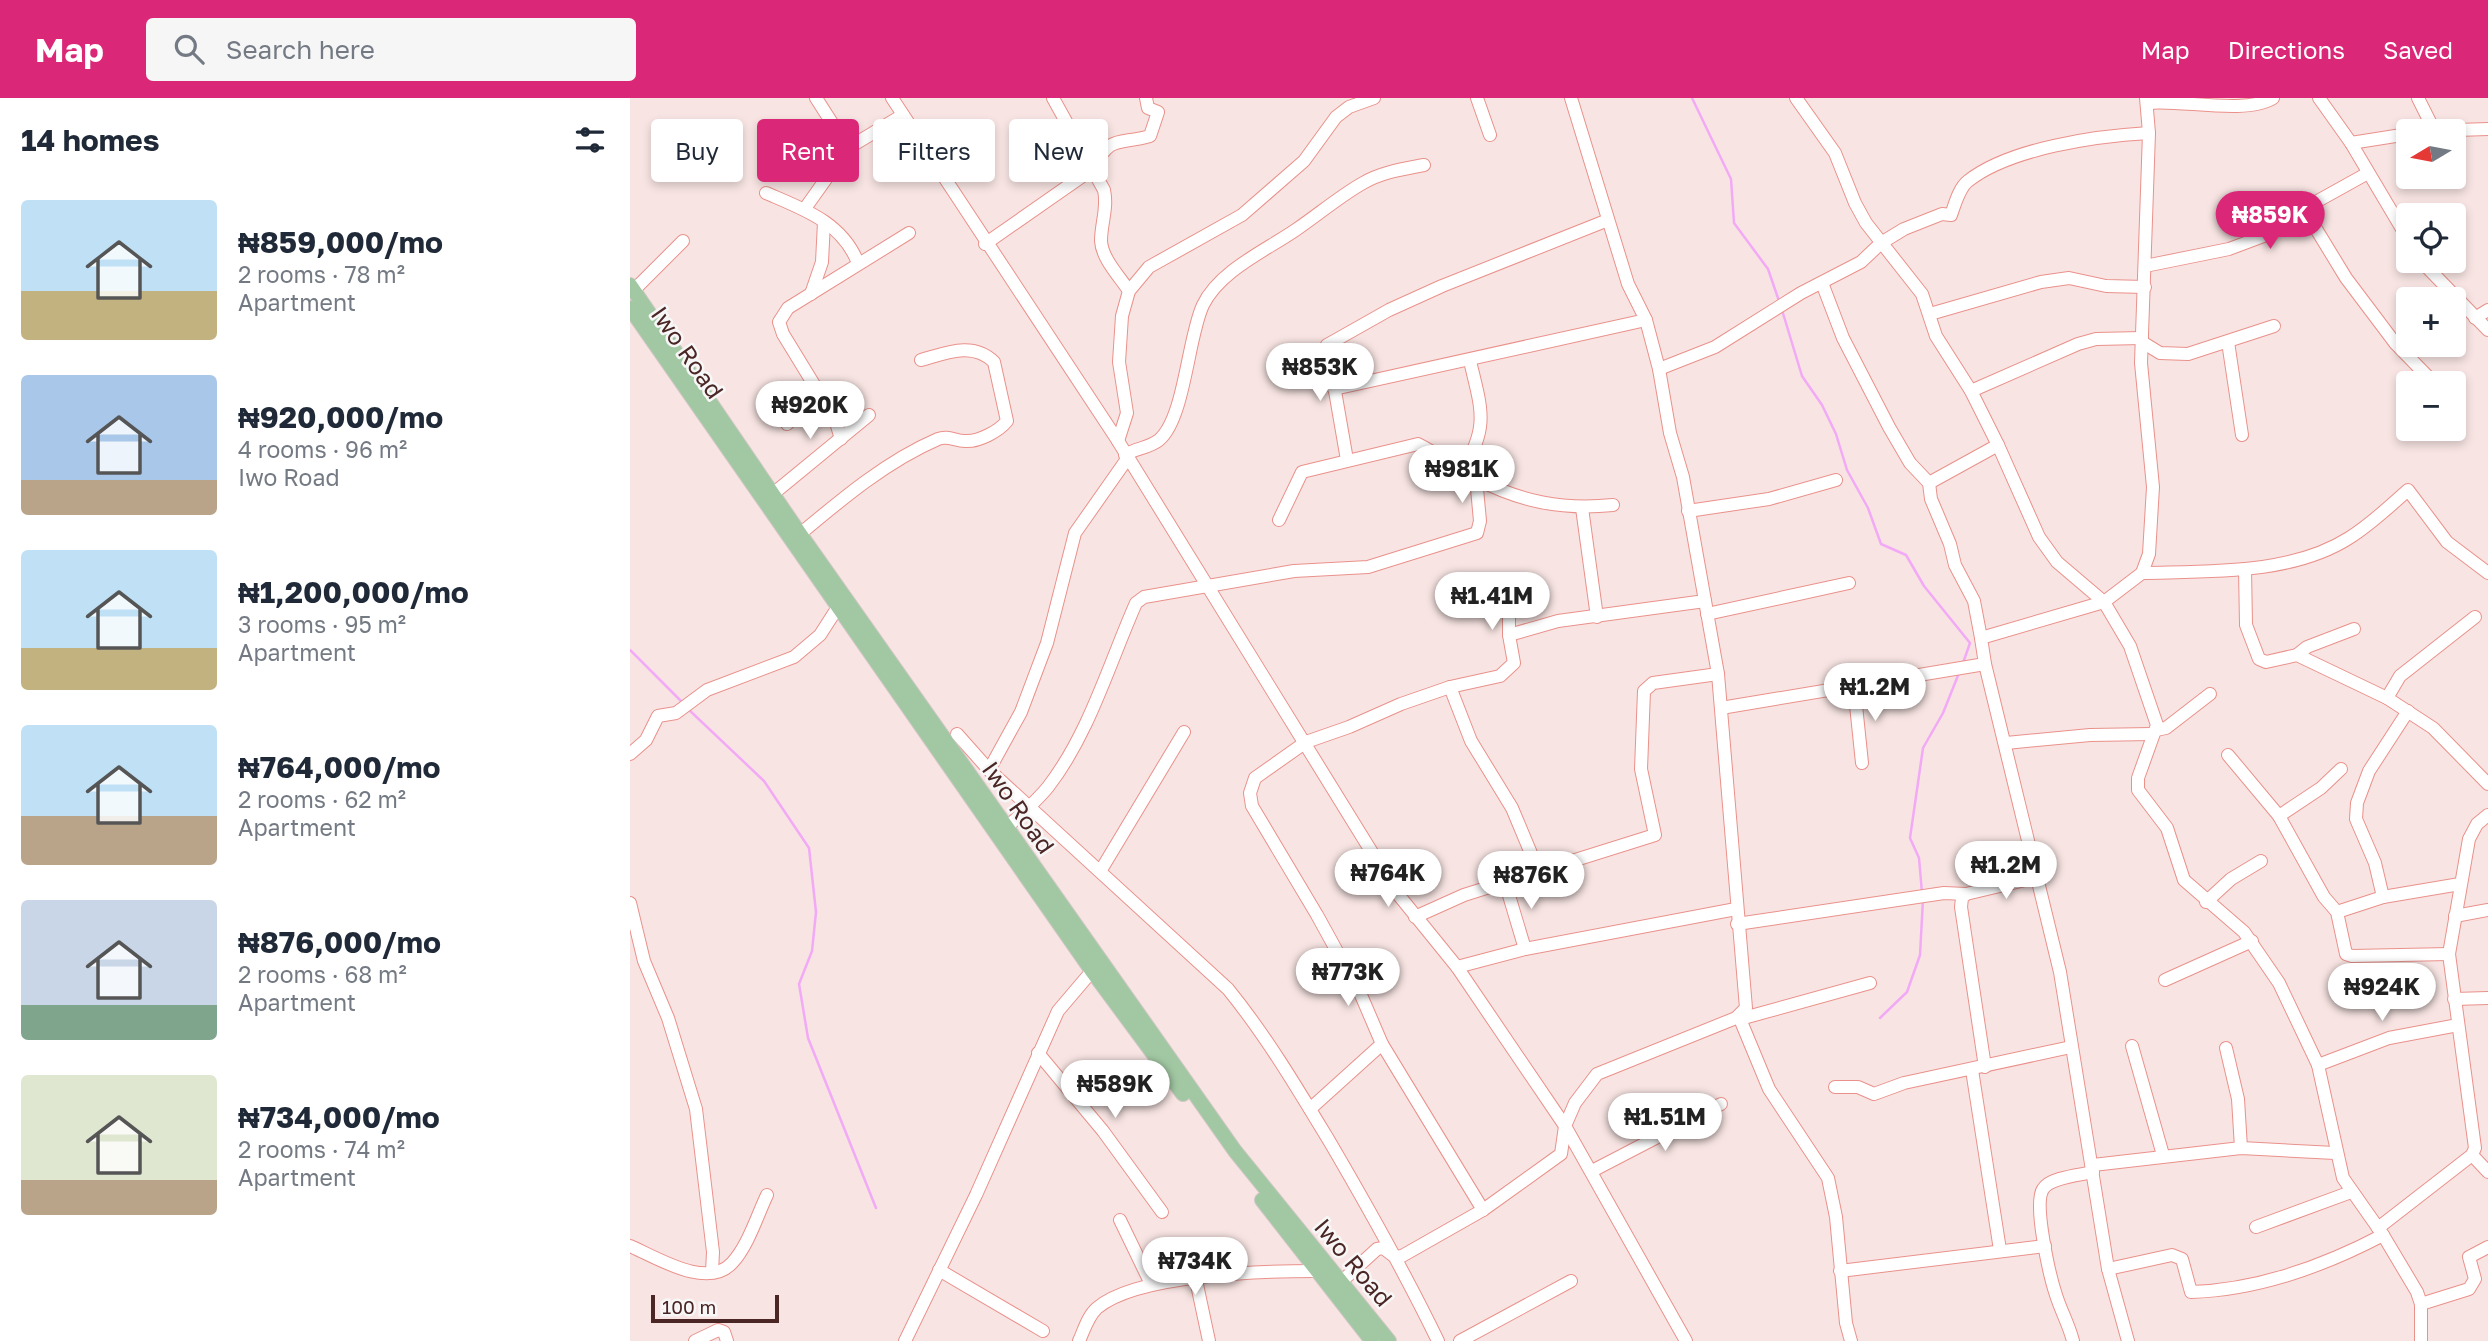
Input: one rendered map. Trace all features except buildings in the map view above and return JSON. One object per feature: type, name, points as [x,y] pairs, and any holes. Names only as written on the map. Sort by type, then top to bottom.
[{"type":"main road","name":"Iwo Road","points":[[632,288],[838,607],[1092,971],[1232,1154],[1326,1267],[1342,1281],[1389,1341]]},
{"type":"main road","name":"Iwo Road","points":[[630,308],[731,443],[774,493],[1232,1154],[1317,1272],[1372,1341]]},
{"type":"street","points":[[816,98],[829,119]]},
{"type":"street","points":[[891,98],[985,244],[1118,441],[1415,917],[1457,967],[1565,1126],[1686,1341]]},
{"type":"street","points":[[1053,98],[1065,119]]},
{"type":"street","points":[[1108,145],[1150,136],[1158,112],[1148,108],[1146,98]]},
{"type":"street","points":[[1118,441],[1127,413],[1119,352],[1129,291],[1149,267],[1242,215],[1304,161],[1336,117],[1349,107],[1374,98]]},
{"type":"street","points":[[1477,98],[1490,135]]},
{"type":"street","points":[[1571,98],[1628,284],[1646,320],[1659,369],[1667,421],[1683,477],[1718,674],[1746,1003],[1741,1017],[1769,1089],[1828,1178],[1836,1217],[1840,1270],[1851,1341]]},
{"type":"street","points":[[1796,98],[1835,153],[1855,203],[1881,243],[1916,284],[1943,350],[1971,391],[2039,537],[2057,562],[2105,601],[2138,667],[2154,732],[2138,778],[2138,790],[2167,828],[2184,880],[2252,941],[2278,983],[2318,1065],[2335,1153],[2343,1178],[2411,1280],[2421,1304],[2421,1341]]},
{"type":"street","points":[[1981,638],[2105,601],[2142,573],[2149,554],[2153,486],[2141,363],[2149,133],[2147,100],[2208,106],[2262,102],[2273,98]]},
{"type":"street","points":[[2319,98],[2351,143],[2396,219]]},
{"type":"street","points":[[2418,98],[2426,119]]},
{"type":"street","points":[[859,141],[903,115]]},
{"type":"street","points":[[2466,130],[2488,129]]},
{"type":"street","points":[[1659,369],[1699,355],[1861,262],[1881,243],[1904,229],[1942,215],[1951,215],[1966,182],[2000,164],[2079,139],[2149,133]]},
{"type":"street","points":[[2351,143],[2396,136]]},
{"type":"street","points":[[989,770],[1021,712],[1047,643],[1075,534],[1126,457],[1137,448],[1149,446],[1164,435],[1186,376],[1198,318],[1213,288],[1363,183],[1386,172],[1424,165]]},
{"type":"street","points":[[2145,266],[2229,248],[2269,234],[2307,214],[2314,203],[2368,173]]},
{"type":"street","points":[[806,207],[824,182]]},
{"type":"street","points":[[985,244],[1074,182]]},
{"type":"street","points":[[1099,182],[1106,201],[1101,242],[1104,253],[1129,291]]},
{"type":"street","points":[[766,193],[806,207],[845,237],[858,263]]},
{"type":"street","points":[[2307,214],[2346,278],[2395,343],[2422,371]]},
{"type":"street","points":[[1347,460],[1327,345],[1442,286],[1608,220]]},
{"type":"street","points":[[811,294],[821,262],[824,222]]},
{"type":"street","points":[[841,439],[835,419],[779,323],[788,308],[909,233]]},
{"type":"street","points":[[632,288],[684,241]]},
{"type":"street","points":[[2432,273],[2488,330]]},
{"type":"street","points":[[1930,314],[2041,282],[2069,278],[2106,286],[2145,287]]},
{"type":"street","points":[[1822,283],[1843,338],[1889,427],[1910,463],[1929,482],[1931,499],[1950,544],[1955,565],[1974,601],[1985,664],[2060,972],[2108,1269],[2128,1341]]},
{"type":"street","points":[[2474,318],[2488,310]]},
{"type":"street","points":[[1334,389],[1646,320]]},
{"type":"street","points":[[2141,363],[2160,353],[2188,354],[2274,326]]},
{"type":"street","points":[[1971,391],[2078,344],[2096,339],[2142,340],[2160,353]]},
{"type":"street","points":[[2228,342],[2242,435]]},
{"type":"street","points":[[800,534],[848,494],[909,452],[944,437],[973,440],[1000,429],[1007,421],[994,362],[988,356],[962,349],[921,360]]},
{"type":"street","points":[[1462,470],[1478,446],[1482,424],[1470,361]]},
{"type":"street","points":[[787,424],[821,394]]},
{"type":"street","points":[[774,493],[869,415]]},
{"type":"street","points":[[1279,520],[1302,472],[1418,444],[1476,478],[1531,502],[1583,508],[1613,505]]},
{"type":"street","points":[[1929,482],[1998,445]]},
{"type":"street","points":[[1006,828],[1049,786],[1073,746],[1136,603],[1144,597],[1294,571],[1368,567],[1477,533],[1480,521],[1476,478]]},
{"type":"street","points":[[1688,511],[1769,499],[1836,480]]},
{"type":"street","points":[[2142,573],[2245,569],[2323,550],[2347,539],[2408,490],[2448,542],[2488,572]]},
{"type":"street","points":[[1583,508],[1597,617]]},
{"type":"street","points":[[2245,569],[2246,625],[2259,659],[2266,662],[2297,655],[2307,647],[2354,629]]},
{"type":"street","points":[[1509,635],[1558,621],[1706,607],[1849,583]]},
{"type":"street","points":[[1483,1210],[1382,1044],[1323,926],[1252,806],[1250,793],[1255,778],[1306,742],[1450,687],[1500,676],[1514,663],[1509,635],[1509,606]]},
{"type":"street","points":[[630,754],[646,740],[657,716],[676,713],[707,691],[794,657],[820,635],[838,607]]},
{"type":"street","points":[[2387,698],[2400,676],[2475,617]]},
{"type":"street","points":[[2297,655],[2408,710],[2433,728],[2488,783]]},
{"type":"street","points":[[1721,708],[1985,664]]},
{"type":"street","points":[[1415,917],[1538,870],[1655,835],[1641,769],[1644,691],[1653,683],[1718,674]]},
{"type":"street","points":[[1854,686],[1862,762]]},
{"type":"street","points":[[1450,687],[1471,741],[1512,808],[1538,870]]},
{"type":"street","points":[[2006,743],[2154,732],[2175,722],[2210,694]]},
{"type":"street","points":[[2383,897],[2375,863],[2356,819],[2357,803],[2370,771],[2408,710]]},
{"type":"street","points":[[1101,870],[1184,732]]},
{"type":"street","points":[[957,734],[989,770],[1228,989],[1244,1009],[1310,1109],[1398,1258],[1438,1341]]},
{"type":"street","points":[[2228,755],[2280,817],[2324,897],[2337,912],[2343,947],[2352,956],[2449,954]]},
{"type":"street","points":[[2280,817],[2321,788],[2342,769]]},
{"type":"street","points":[[2488,815],[2469,839],[2449,954],[2479,1150],[2488,1172]]},
{"type":"street","points":[[2206,902],[2231,879],[2261,861]]},
{"type":"street","points":[[1738,924],[1944,893],[1966,894],[2037,877]]},
{"type":"street","points":[[1505,882],[1525,949]]},
{"type":"street","points":[[2337,912],[2383,897],[2460,884]]},
{"type":"street","points":[[1966,894],[1962,898],[1961,907],[2000,1250]]},
{"type":"street","points":[[630,904],[644,961],[668,1018],[681,1068],[696,1109],[713,1252],[712,1272]]},
{"type":"street","points":[[1457,967],[1525,949],[1736,909]]},
{"type":"street","points":[[2455,916],[2488,911]]},
{"type":"street","points":[[2165,980],[2252,941]]},
{"type":"street","points":[[905,1341],[976,1195],[1058,1011],[1092,971]]},
{"type":"street","points":[[1398,1258],[1483,1210],[1561,1154],[1565,1126],[1575,1103],[1597,1074],[1741,1017],[1870,982]]},
{"type":"street","points":[[2454,999],[2488,998]]},
{"type":"street","points":[[2318,1065],[2376,1042],[2458,1025]]},
{"type":"street","points":[[1310,1109],[1382,1044]]},
{"type":"street","points":[[2132,1046],[2163,1155]]},
{"type":"street","points":[[1835,1087],[1858,1087],[1874,1094],[1904,1083],[1979,1069],[2071,1047]]},
{"type":"street","points":[[2226,1048],[2238,1099],[2241,1148]]},
{"type":"street","points":[[1038,1053],[1111,1141],[1162,1212]]},
{"type":"street","points":[[1592,1171],[1721,1104]]},
{"type":"street","points":[[2073,1341],[2056,1296],[2045,1246],[2040,1197],[2043,1188],[2049,1183],[2093,1169],[2163,1155],[2241,1148],[2335,1153]]},
{"type":"street","points":[[2108,1269],[2178,1255],[2191,1292],[2245,1286],[2336,1258],[2380,1232],[2479,1150]]},
{"type":"street","points":[[2256,1227],[2351,1192]]},
{"type":"street","points":[[630,1246],[684,1269],[712,1272],[733,1262],[767,1195]]},
{"type":"street","points":[[1120,1220],[1151,1284]]},
{"type":"street","points":[[1840,1270],[2045,1246]]},
{"type":"street","points":[[2421,1304],[2469,1289],[2474,1279],[2469,1257],[2488,1247]]},
{"type":"street","points":[[1342,1281],[1377,1249],[1383,1248],[1398,1258]]},
{"type":"street","points":[[939,1270],[1043,1331]]},
{"type":"street","points":[[1079,1341],[1094,1311],[1104,1303],[1151,1284],[1317,1272]]},
{"type":"street","points":[[1196,1280],[1201,1316],[1209,1341]]},
{"type":"street","points":[[1460,1341],[1571,1281]]},
{"type":"street","points":[[695,1341],[718,1330],[724,1332],[727,1341]]},
{"type":"waterway","points":[[1692,98],[1731,179],[1734,223],[1768,269],[1779,301]]},
{"type":"waterway","points":[[1782,310],[1802,376],[1822,405],[1836,434],[1847,470],[1868,508],[1881,544],[1906,555],[1924,586],[1970,643],[1963,663]]},
{"type":"waterway","points":[[630,650],[683,703]]},
{"type":"waterway","points":[[1922,893],[1919,858],[1910,838],[1923,748],[1943,713],[1959,673]]},
{"type":"waterway","points":[[687,708],[764,781],[809,848],[816,912],[812,951],[799,984],[808,1038],[876,1208]]},
{"type":"waterway","points":[[1880,1018],[1907,992],[1920,955],[1923,899]]}]
